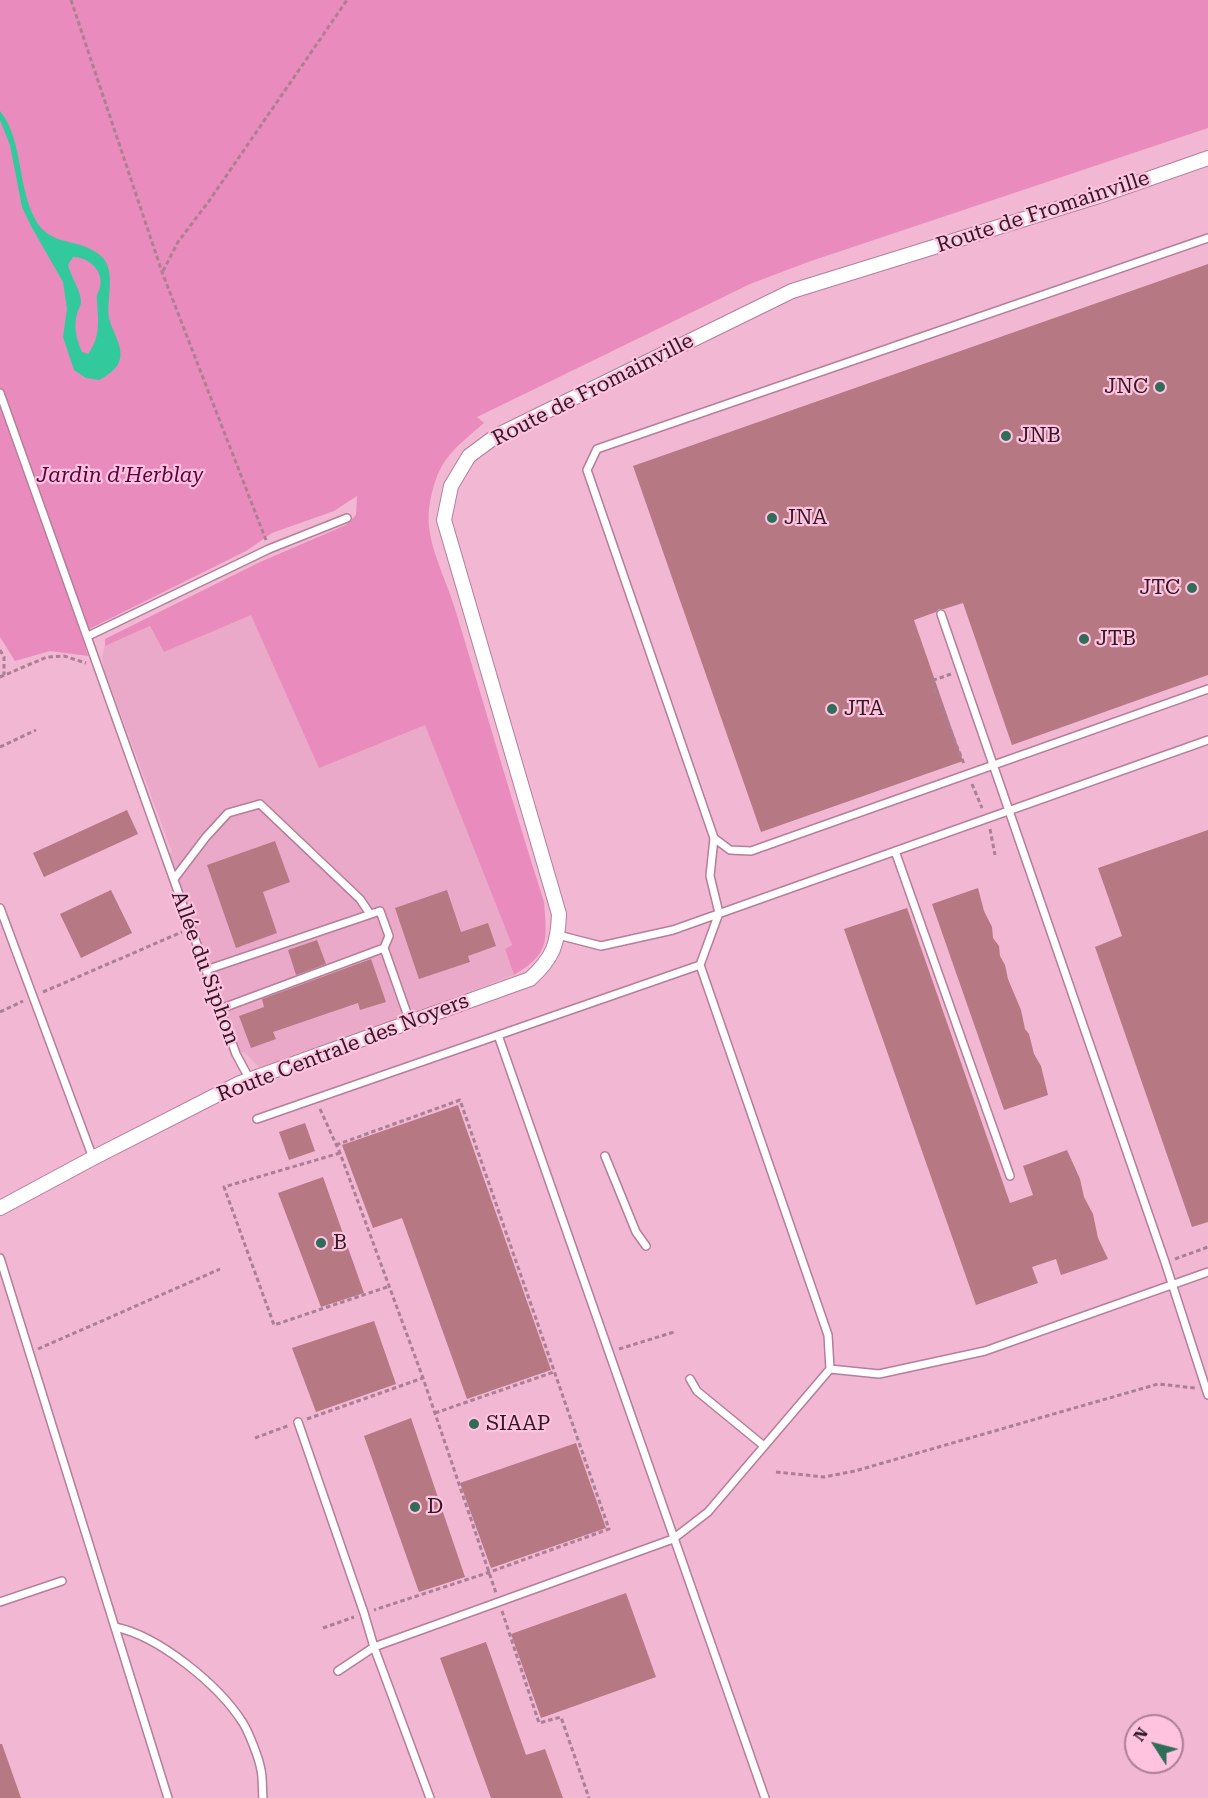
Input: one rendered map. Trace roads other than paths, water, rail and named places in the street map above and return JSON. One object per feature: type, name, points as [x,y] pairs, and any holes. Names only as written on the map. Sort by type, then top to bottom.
[{"type":"street","name":"Route de Fromainville","points":[[530,979],[546,964],[558,935],[559,914],[444,519],[451,486],[469,456],[496,436],[792,291],[1105,194],[1208,158]]},
{"type":"street","name":"Route Centrale des Noyers","points":[[0,1208],[93,1158],[250,1080],[530,979]]},
{"type":"lane","points":[[338,1671],[374,1647],[673,1539],[708,1512],[830,1369],[828,1335],[700,965],[719,914],[710,876],[714,838],[587,470],[597,449],[1208,238]]},
{"type":"lane","name":"Allée du Siphon","points":[[0,393],[236,1054],[250,1080]]},
{"type":"lane","points":[[87,636],[269,549],[347,518]]},
{"type":"lane","points":[[940,614],[1172,1285],[1207,1393]]},
{"type":"lane","points":[[714,838],[730,850],[751,851],[1208,689]]},
{"type":"lane","points":[[558,935],[601,946],[673,930],[1208,740]]},
{"type":"lane","points":[[174,879],[228,813],[260,804],[360,899],[370,914]]},
{"type":"lane","points":[[895,851],[1010,1176]]},
{"type":"lane","points":[[0,908],[93,1158]]},
{"type":"lane","points":[[206,970],[380,911],[389,936],[384,948],[410,1022]]},
{"type":"lane","points":[[220,1009],[384,948]]},
{"type":"lane","points":[[257,1119],[700,965]]},
{"type":"lane","points":[[498,1035],[765,1798]]},
{"type":"lane","points":[[605,1156],[636,1232],[646,1246]]},
{"type":"lane","points":[[0,1258],[168,1798]]},
{"type":"lane","points":[[830,1369],[879,1374],[985,1351],[1208,1272]]},
{"type":"lane","points":[[690,1379],[697,1391],[764,1446]]},
{"type":"lane","points":[[298,1422],[374,1647],[430,1798]]},
{"type":"lane","points":[[0,1602],[62,1581]]},
{"type":"lane","points":[[115,1628],[131,1630],[160,1646],[208,1682],[224,1698],[244,1724],[261,1770],[263,1798]]},
{"type":"place","name":"JNC","points":[[1160,387]]},
{"type":"place","name":"JNB","points":[[1006,436]]},
{"type":"place","name":"JNA","points":[[772,518]]},
{"type":"place","name":"JTC","points":[[1192,588]]},
{"type":"place","name":"JTB","points":[[1084,639]]},
{"type":"place","name":"JTA","points":[[832,709]]},
{"type":"place","name":"B","points":[[321,1243]]},
{"type":"place","name":"SIAAP","points":[[474,1424]]},
{"type":"place","name":"D","points":[[415,1507]]},
{"type":"park label","name":"Jardin d'Herblay","points":[[120,476]]}]
